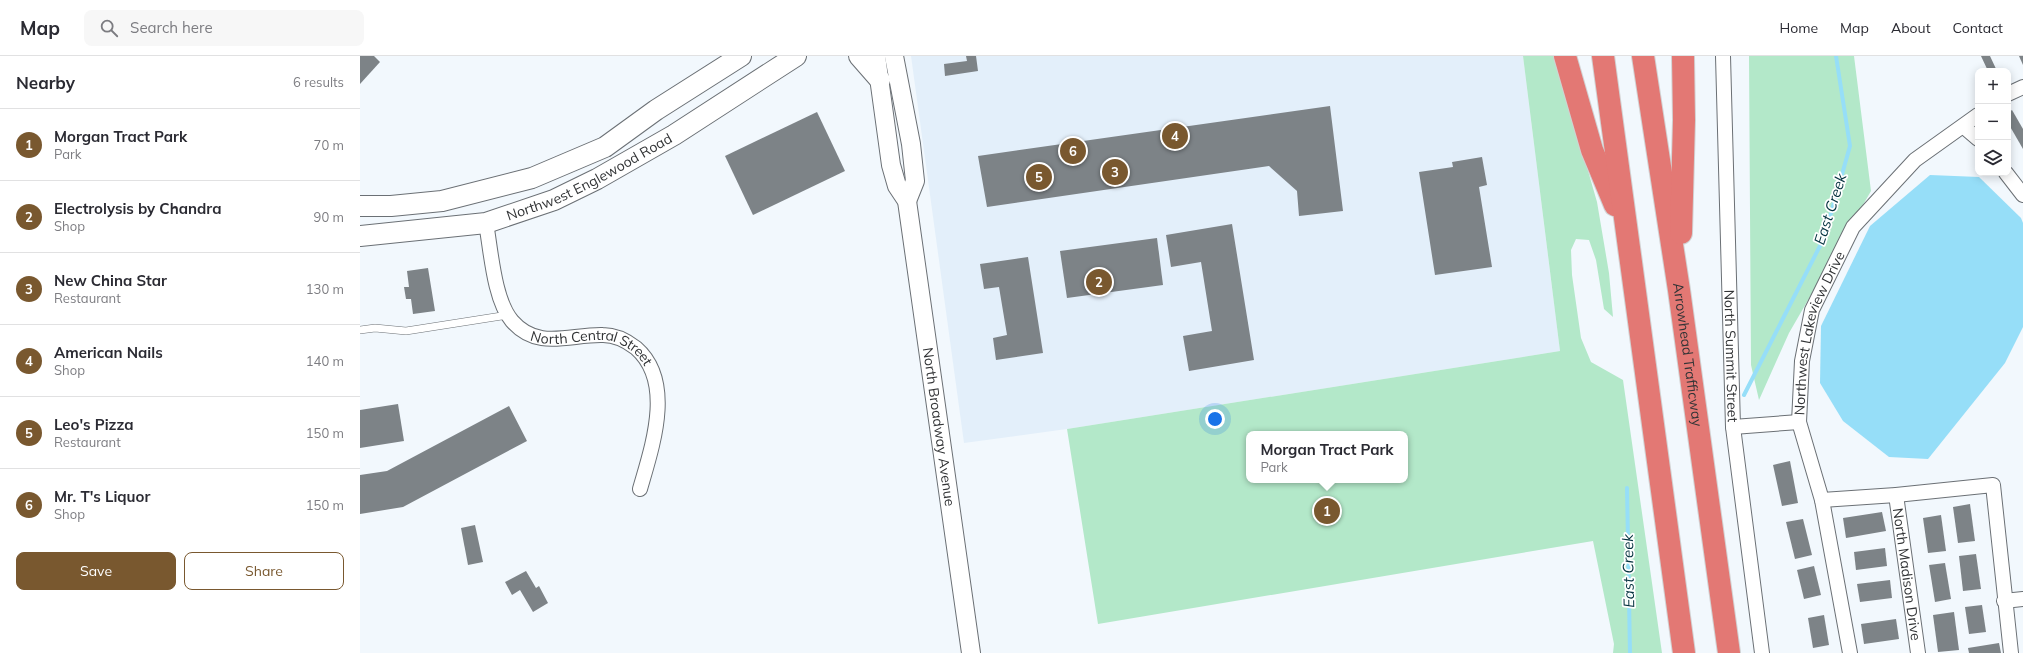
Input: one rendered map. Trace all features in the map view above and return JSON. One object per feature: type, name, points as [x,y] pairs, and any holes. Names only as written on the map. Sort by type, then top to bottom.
[{"type":"highway","points":[[1565,56],[1592,150],[1627,234]]},
{"type":"highway","points":[[1603,56],[1684,653]]},
{"type":"highway","name":"Arrowhead Trafficway","points":[[1643,56],[1679,290],[1729,653]]},
{"type":"highway","points":[[1679,290],[1684,120],[1683,56]]},
{"type":"main road","name":"Northwest Englewood Road","points":[[360,206],[391,206],[442,201],[532,178],[605,147],[656,110],[741,56]]},
{"type":"main road","name":"Northwest Englewood Road","points":[[360,236],[486,223],[554,200],[597,179],[674,135],[796,56]]},
{"type":"main road","points":[[859,56],[880,80]]},
{"type":"street","name":"North Broadway Avenue","points":[[876,56],[891,165],[897,186],[907,201],[971,653]]},
{"type":"street","name":"North Broadway Avenue","points":[[894,56],[911,144],[915,181],[907,201]]},
{"type":"street","name":"North Summit Street","points":[[1723,56],[1732,427],[1762,653]]},
{"type":"street","points":[[2011,93],[2023,87]]},
{"type":"street","name":"Northwest Lakeview Drive","points":[[1850,653],[1822,500],[1799,422],[1802,361],[1812,310],[1853,227],[1915,160],[1964,127],[1975,118]]},
{"type":"street","points":[[1964,127],[1975,137]]},
{"type":"street","points":[[2008,176],[2023,195]]},
{"type":"street","name":"North Central Street","points":[[486,223],[500,299],[513,322],[532,337],[546,340],[603,335],[616,337],[631,344],[640,352],[649,364],[654,378],[658,411],[653,442],[640,488]]},
{"type":"street","points":[[1732,427],[1799,422]]},
{"type":"street","points":[[1822,500],[1896,495],[1993,485],[2004,601],[2011,653]]},
{"type":"street","name":"North Madison Drive","points":[[1896,495],[1918,653]]},
{"type":"street","points":[[2004,601],[2023,599]]},
{"type":"lane","points":[[360,330],[375,328],[406,331],[508,315]]},
{"type":"shaded area","points":[[911,56],[1523,56],[1560,351],[1067,429],[964,443]]},
{"type":"green space","points":[[1523,56],[1555,56],[1597,202],[1609,273],[1613,317],[1604,309],[1596,260],[1589,240],[1576,239],[1571,250],[1572,275],[1581,338],[1591,362],[1623,380],[1662,653],[1613,653],[1614,644],[1593,541],[1098,624],[1067,429],[1560,351]]},
{"type":"green space","points":[[1749,56],[1854,56],[1871,191],[1789,333],[1759,400],[1751,365]]},
{"type":"water","points":[[1930,175],[1979,177],[2021,218],[2023,223],[2023,327],[2005,363],[1928,459],[1889,457],[1843,421],[1820,383],[1821,326],[1870,226]]},
{"type":"building","points":[[360,56],[374,56],[380,62],[360,84]]},
{"type":"building","points":[[966,56],[976,56],[978,71],[945,76],[944,64],[967,61]]},
{"type":"building","points":[[1981,56],[1990,56],[1996,68],[1987,68]]},
{"type":"building","points":[[2019,56],[2023,56],[2023,65]]},
{"type":"building","points":[[1330,106],[1343,211],[1299,216],[1297,191],[1269,166],[987,207],[978,156]]},
{"type":"building","points":[[2012,110],[2023,129],[2023,149],[2011,128]]},
{"type":"building","points":[[817,112],[845,171],[753,215],[725,156]]},
{"type":"building","points":[[1482,157],[1487,185],[1479,187],[1492,267],[1435,275],[1419,172],[1453,167],[1452,162]]},
{"type":"building","points":[[1232,224],[1254,360],[1189,371],[1183,336],[1212,331],[1201,262],[1171,267],[1166,235]]},
{"type":"building","points":[[1157,238],[1163,285],[1067,298],[1060,251]]},
{"type":"building","points":[[1028,257],[1043,353],[996,360],[993,338],[1007,335],[999,287],[984,289],[980,264]]},
{"type":"building","points":[[428,268],[435,311],[413,314],[411,299],[406,299],[404,287],[409,287],[407,271]]},
{"type":"building","points":[[398,404],[404,441],[360,448],[360,410]]},
{"type":"building","points":[[509,406],[527,441],[403,507],[360,514],[360,475],[387,471]]},
{"type":"building","points":[[1790,461],[1798,503],[1782,506],[1773,465]]},
{"type":"building","points":[[1970,504],[1975,541],[1958,543],[1953,507]]},
{"type":"building","points":[[1882,512],[1886,531],[1846,538],[1843,518]]},
{"type":"building","points":[[1941,515],[1946,551],[1928,553],[1923,518]]},
{"type":"building","points":[[1803,519],[1812,555],[1795,559],[1786,522]]},
{"type":"building","points":[[475,525],[483,562],[468,565],[461,528]]},
{"type":"building","points":[[1885,548],[1887,566],[1856,570],[1854,552]]},
{"type":"building","points":[[1976,554],[1981,589],[1963,591],[1959,556]]},
{"type":"building","points":[[1945,563],[1951,599],[1935,602],[1929,565]]},
{"type":"building","points":[[1814,566],[1821,595],[1804,599],[1797,570]]},
{"type":"building","points":[[526,571],[536,588],[539,586],[548,603],[533,612],[520,590],[512,595],[505,582]]},
{"type":"building","points":[[1890,580],[1892,598],[1860,602],[1857,584]]},
{"type":"building","points":[[1982,605],[1986,632],[1969,634],[1965,607]]},
{"type":"building","points":[[1954,612],[1959,650],[1938,652],[1933,615]]},
{"type":"building","points":[[1824,615],[1829,645],[1813,648],[1808,618]]},
{"type":"building","points":[[1896,619],[1899,639],[1864,644],[1861,624]]},
{"type":"building","points":[[1999,643],[2001,653],[1969,653],[1968,648]]},
{"type":"waterway","name":"East Creek","points":[[1744,395],[1824,238],[1850,146],[1836,56]]},
{"type":"waterway","name":"East Creek","points":[[1627,488],[1630,653]]},
{"type":"place","name":"American Nails","points":[[1175,136]]},
{"type":"place","name":"Mr. T's Liquor","points":[[1073,151]]},
{"type":"place","name":"New China Star","points":[[1115,172]]},
{"type":"place","name":"Leo's Pizza","points":[[1039,177]]},
{"type":"place","name":"Electrolysis by Chandra","points":[[1099,282]]},
{"type":"place","name":"Morgan Tract Park","points":[[1327,511]]}]
